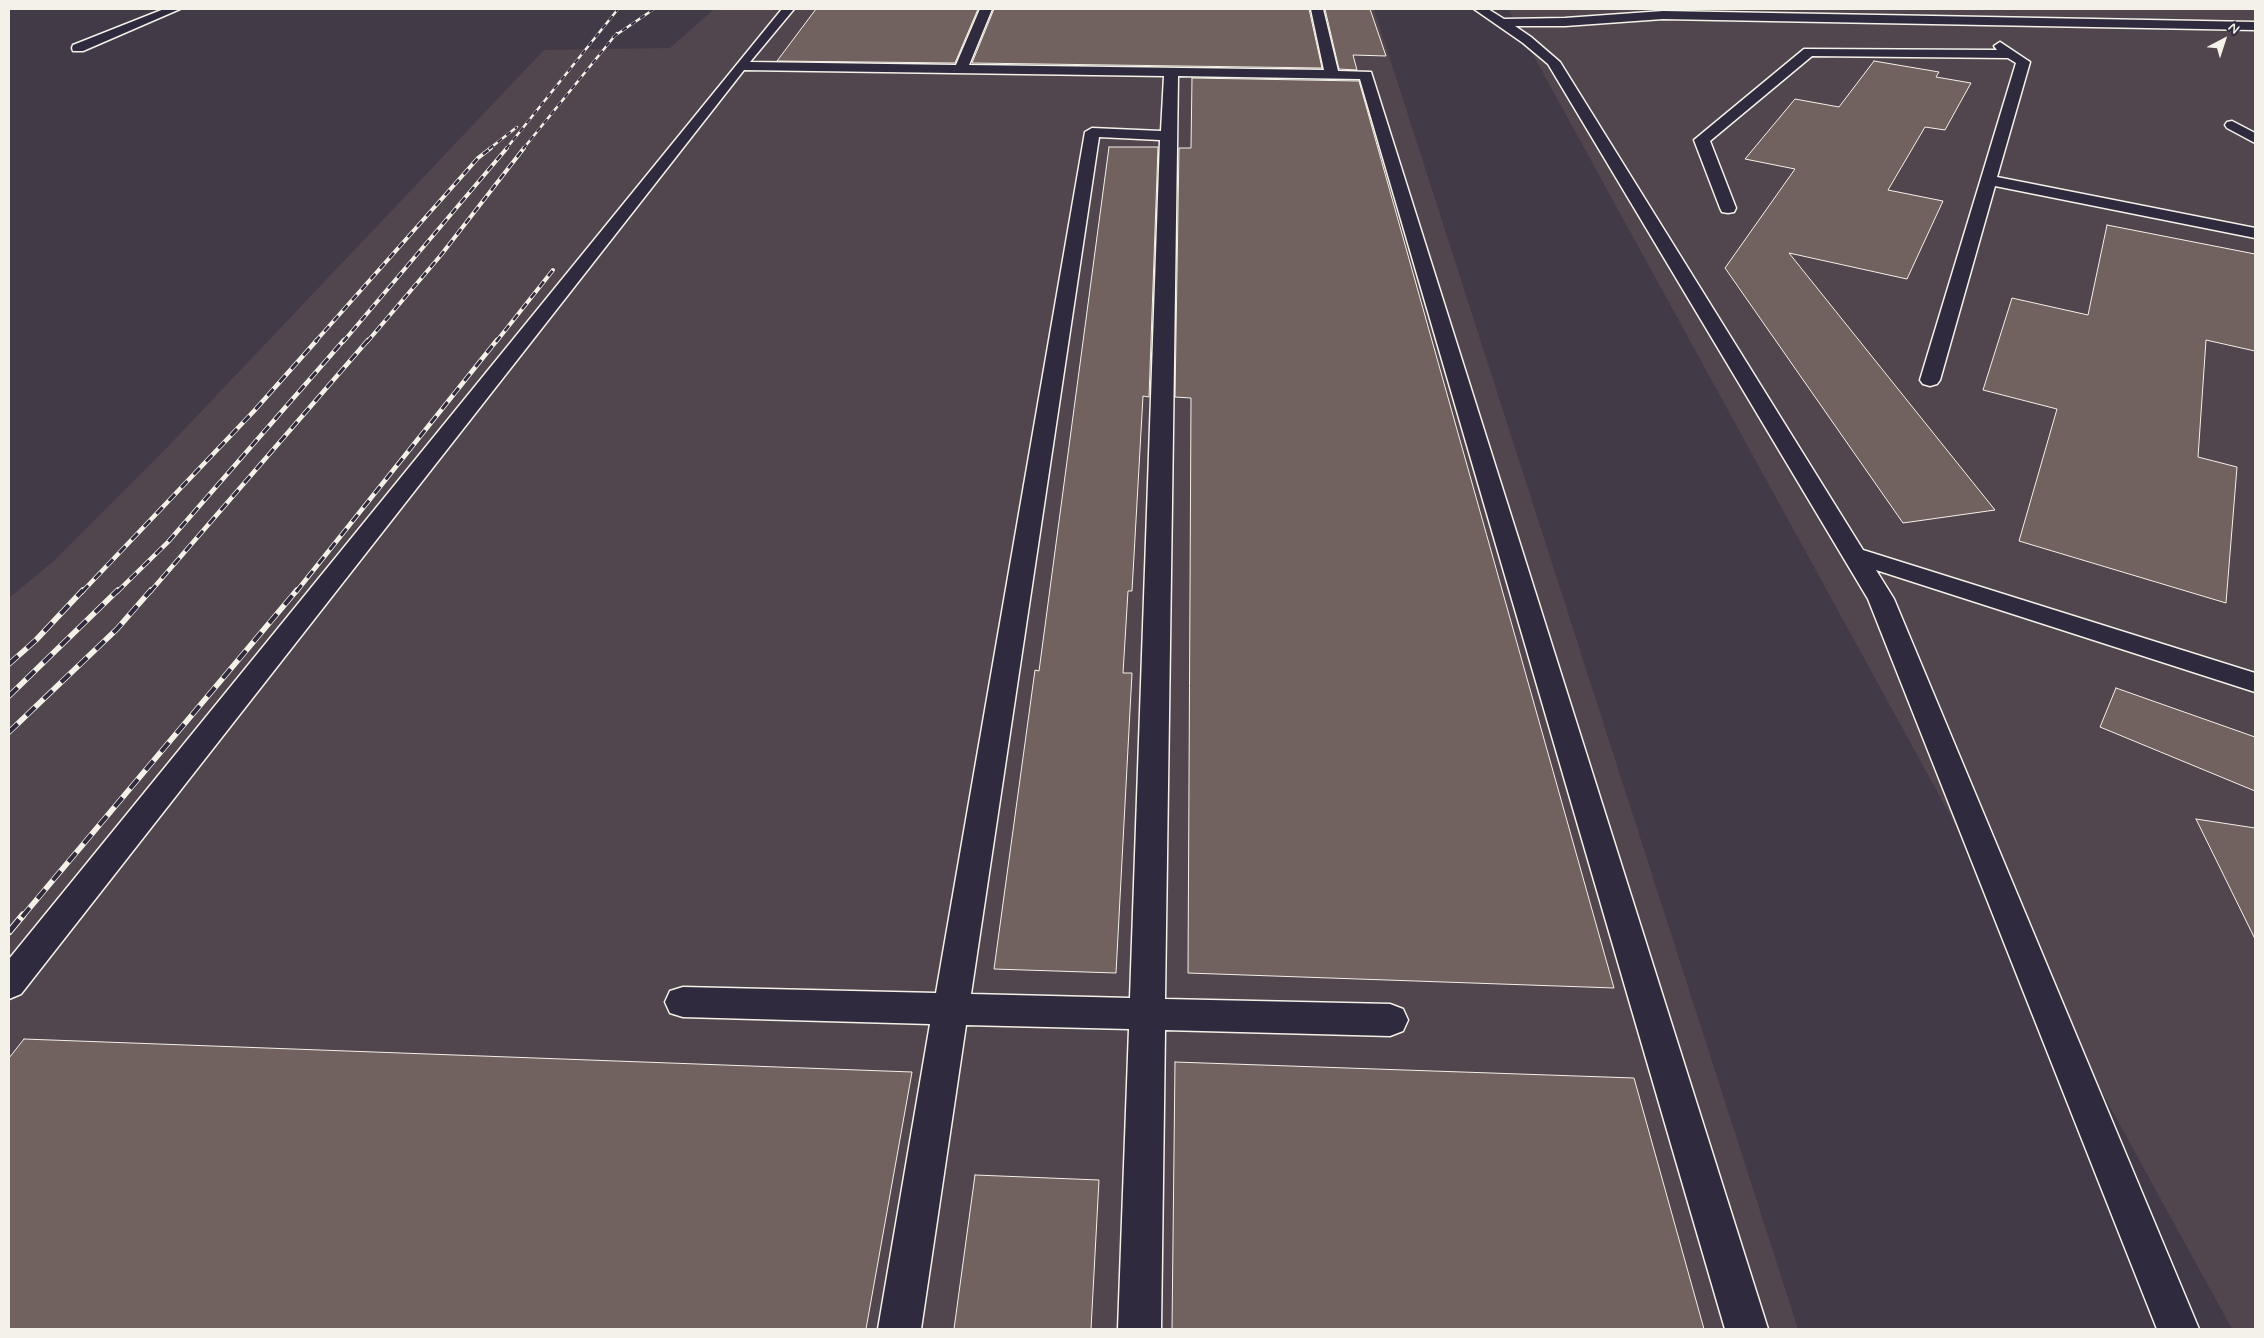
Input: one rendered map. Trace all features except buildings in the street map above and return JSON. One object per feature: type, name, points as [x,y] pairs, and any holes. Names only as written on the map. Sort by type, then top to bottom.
[{"type":"street","points":[[78,48],[174,9]]},
{"type":"street","points":[[9,984],[740,66],[788,9]]},
{"type":"street","points":[[961,69],[986,9]]},
{"type":"street","points":[[1317,9],[1332,75]]},
{"type":"street","points":[[1480,9],[1527,40],[1553,62],[1882,599],[2178,1329]]},
{"type":"street","points":[[1501,24],[1565,22],[1663,15],[2255,26]]},
{"type":"street","points":[[1930,380],[2023,62],[1962,20]]},
{"type":"street","points":[[1728,208],[1702,140],[1809,52],[2012,54]]},
{"type":"street","points":[[740,66],[1366,76],[1747,1329]]},
{"type":"street","points":[[1140,1329],[1171,72]]},
{"type":"street","points":[[2255,125],[2232,125],[2255,139]]},
{"type":"street","points":[[899,1329],[1092,132],[1168,136]]},
{"type":"street","points":[[1989,180],[2255,234]]},
{"type":"street","points":[[1855,555],[2255,683]]},
{"type":"street","points":[[683,1002],[1390,1020]]},
{"type":"shaded area","points":[[714,9],[1374,9],[1798,1329],[9,1329],[9,598],[56,559],[159,456],[544,50],[670,48]]},
{"type":"shaded area","points":[[1508,9],[2255,9],[2255,1329],[2232,1329]]},
{"type":"railway","points":[[506,149],[618,9]]},
{"type":"railway","points":[[615,36],[654,9]]},
{"type":"railway","points":[[523,149],[615,36]]},
{"type":"railway","points":[[489,149],[517,127]]},
{"type":"railway","points":[[315,342],[478,158],[491,148]]},
{"type":"railway","points":[[343,342],[507,148]]},
{"type":"railway","points":[[367,342],[441,255],[524,148]]},
{"type":"railway","points":[[496,342],[553,270]]},
{"type":"railway","points":[[82,592],[254,411],[317,340]]},
{"type":"railway","points":[[117,592],[168,542],[344,340]]},
{"type":"railway","points":[[150,592],[368,340]]},
{"type":"railway","points":[[296,592],[497,340]]},
{"type":"railway","points":[[9,664],[36,640],[83,590]]},
{"type":"railway","points":[[9,696],[118,590]]},
{"type":"railway","points":[[9,732],[117,629],[151,590]]},
{"type":"railway","points":[[22,917],[297,590]]},
{"type":"railway","points":[[9,932],[23,915]]}]
